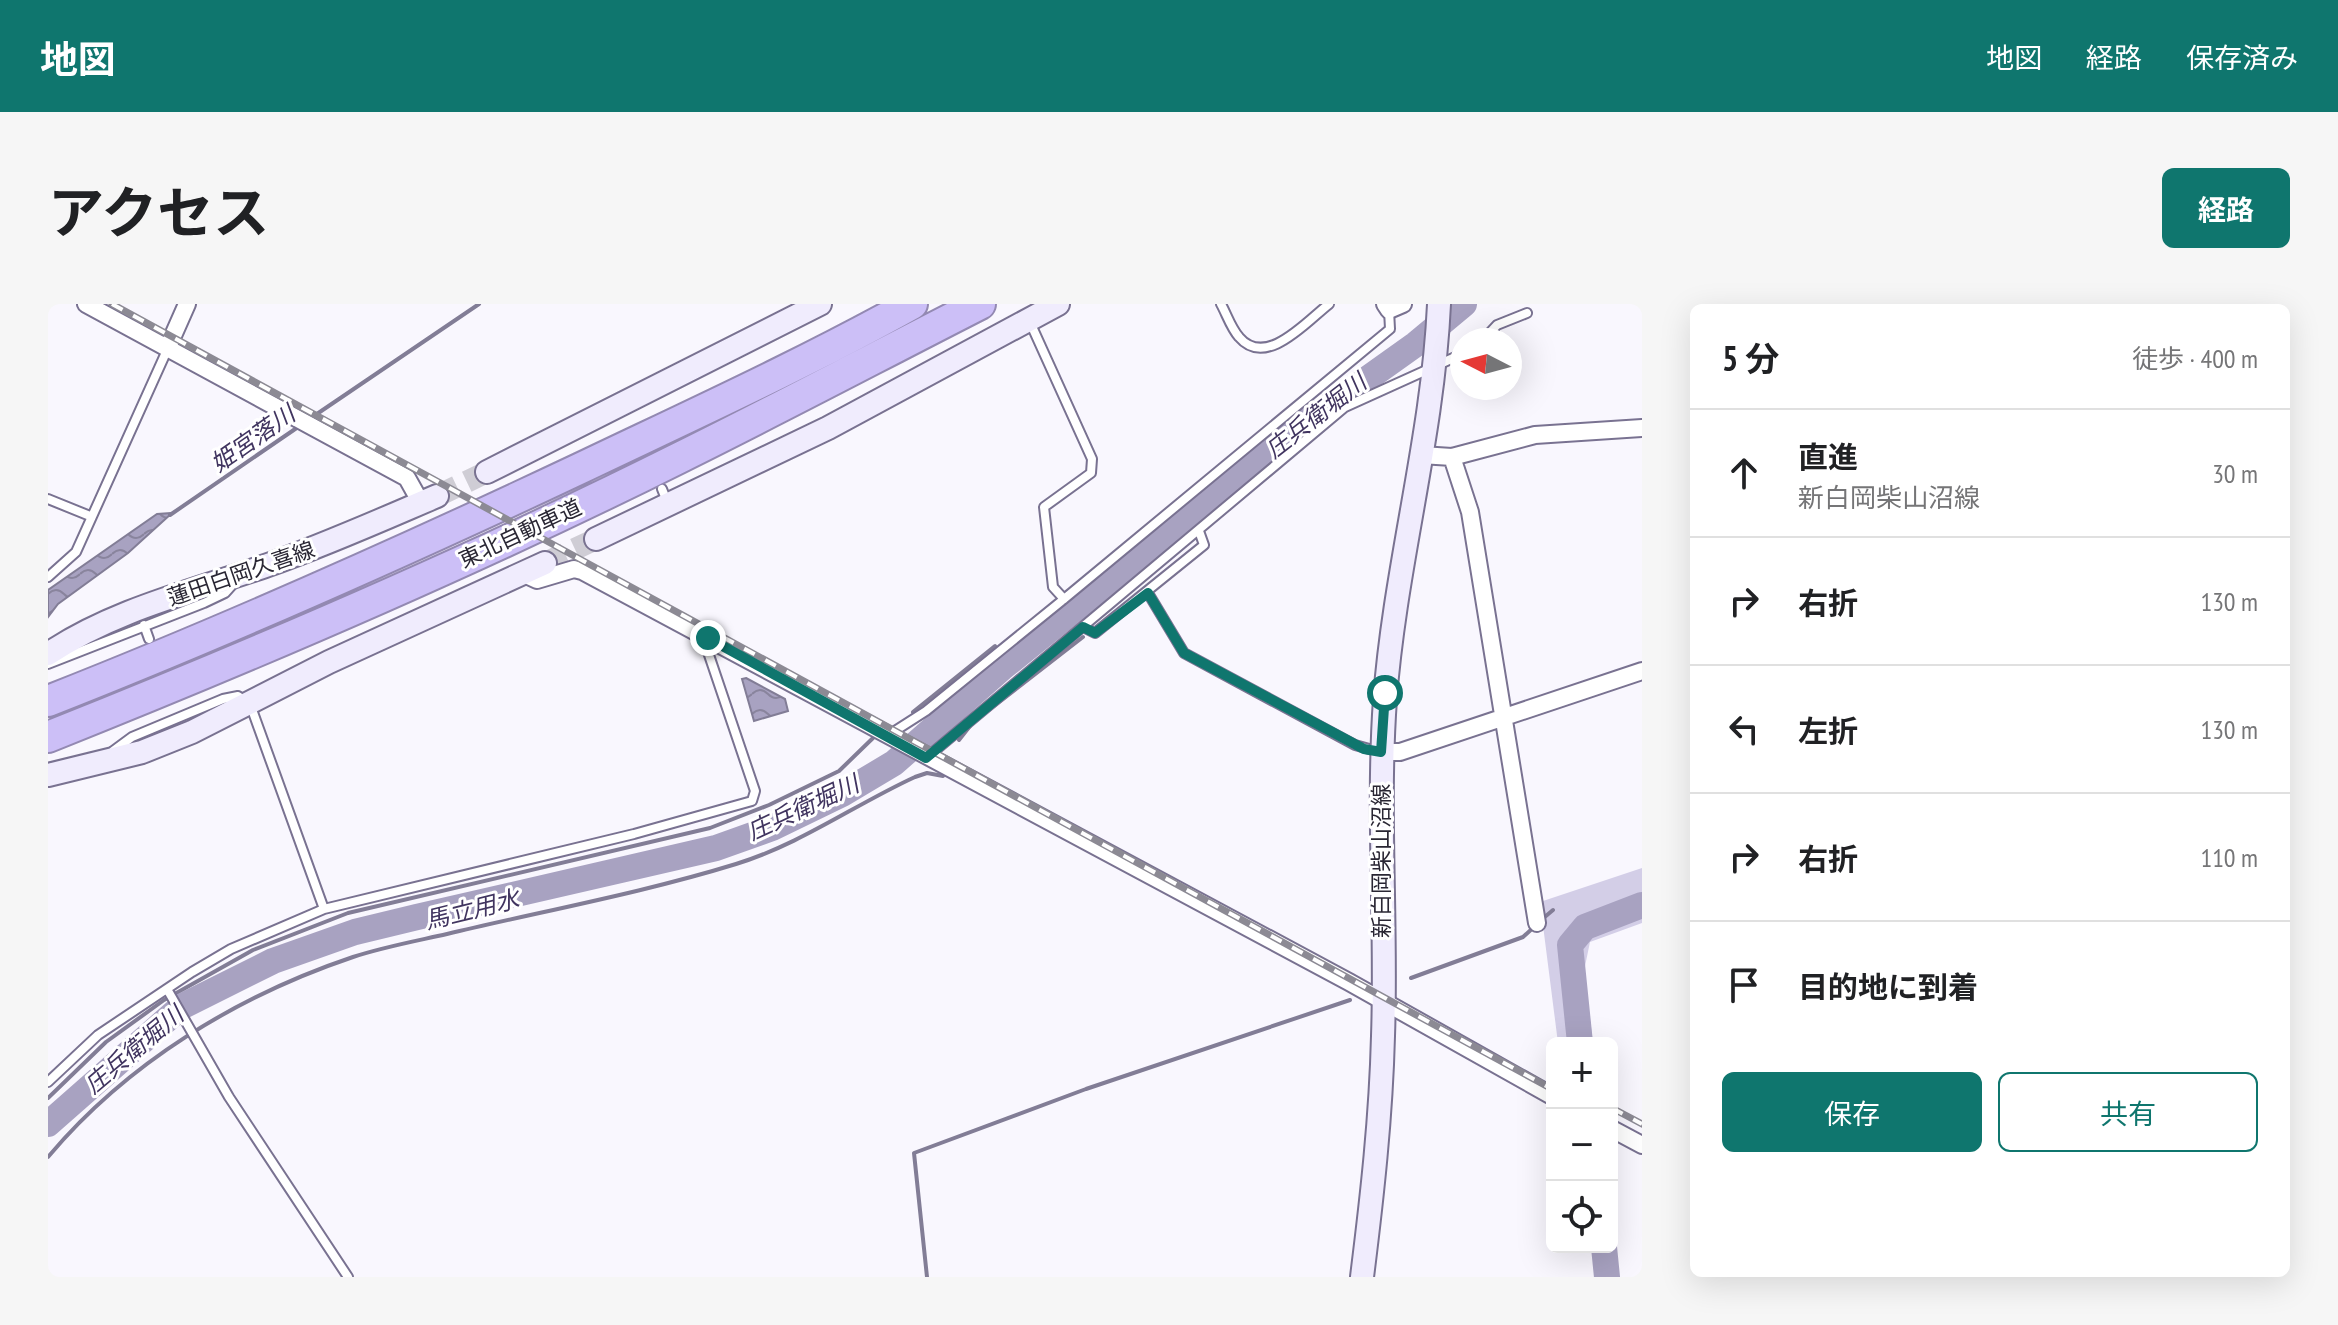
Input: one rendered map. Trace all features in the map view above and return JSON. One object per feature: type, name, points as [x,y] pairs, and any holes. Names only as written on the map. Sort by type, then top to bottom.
[{"type":"highway","name":"東北自動車道","points":[[48,701],[212,637],[367,568],[703,410],[912,304]]},
{"type":"highway","name":"東北自動車道","points":[[48,737],[286,640],[476,555],[677,459],[980,304]]},
{"type":"street","points":[[86,304],[407,478],[429,499]]},
{"type":"street","points":[[168,347],[187,304]]},
{"type":"street","points":[[487,472],[624,409],[820,304]]},
{"type":"street","points":[[596,539],[665,497],[828,428],[1058,304]]},
{"type":"street","name":"新白岡柴山沼線","points":[[1362,1277],[1377,1157],[1383,1001],[1381,752],[1394,608],[1436,359],[1439,304]]},
{"type":"street","points":[[1421,455],[1452,457],[1535,435],[1642,428]]},
{"type":"street","points":[[1452,457],[1470,512],[1537,923]]},
{"type":"street","name":"蓮田白岡久喜線","points":[[48,654],[173,595],[242,574],[429,499]]},
{"type":"street","points":[[48,775],[142,752],[545,563]]},
{"type":"street","points":[[524,574],[537,580],[574,569],[582,571],[1383,1001],[1546,1093]]},
{"type":"street","points":[[1381,752],[1400,752],[1642,671]]},
{"type":"street","points":[[1618,1132],[1642,1145]]},
{"type":"lane","points":[[1221,304],[1237,336],[1245,343],[1264,349],[1278,344],[1329,304]]},
{"type":"lane","points":[[890,738],[1064,599],[1390,329],[1392,306]]},
{"type":"lane","points":[[1494,328],[1527,313]]},
{"type":"lane","points":[[1029,319],[1092,459],[1091,473],[1044,507],[1053,587],[1064,599]]},
{"type":"lane","points":[[48,577],[71,559],[168,347]]},
{"type":"lane","points":[[922,756],[1083,627],[1345,407],[1436,359],[1450,356]]},
{"type":"lane","points":[[48,499],[90,516]]},
{"type":"lane","points":[[1083,627],[1095,633],[1148,593],[1204,545],[1199,531]]},
{"type":"lane","points":[[48,664],[98,648],[144,625],[225,593],[242,574]]},
{"type":"lane","points":[[1148,593],[1184,653],[1355,745],[1381,752]]},
{"type":"lane","points":[[144,625],[149,639]]},
{"type":"lane","points":[[48,1082],[98,1035],[167,989],[231,949],[324,909],[634,834],[752,801],[755,791],[708,652],[708,638]]},
{"type":"lane","points":[[101,760],[132,737],[233,696],[242,697],[250,704],[324,909]]},
{"type":"lane","points":[[178,707],[181,718]]},
{"type":"lane","points":[[167,989],[229,1097],[348,1277]]},
{"type":"shaded area","points":[[1642,868],[1642,923],[1590,942],[1584,971],[1592,1037],[1557,1037],[1540,902]]},
{"type":"water","points":[[172,513],[128,553],[58,604],[48,617],[48,590],[157,514]]},
{"type":"water","points":[[746,678],[785,699],[788,711],[754,721],[742,679]]},
{"type":"waterway","name":"姫宮落川","points":[[308,420],[479,304]]},
{"type":"waterway","name":"庄兵衛堀川","points":[[48,1124],[181,1007],[273,961],[355,932],[716,848],[772,828],[842,794],[894,763],[1002,668],[1301,426],[1416,344],[1464,304]]},
{"type":"waterway","name":"姫宮落川","points":[[170,515],[301,425]]},
{"type":"waterway","name":"馬立用水","points":[[989,710],[1083,637]]},
{"type":"waterway","points":[[913,712],[995,646]]},
{"type":"waterway","name":"馬立用水","points":[[959,740],[970,726]]},
{"type":"waterway","points":[[48,1098],[106,1042],[164,1000],[253,950],[348,913],[710,828],[769,805],[839,771],[873,738]]},
{"type":"waterway","name":"馬立用水","points":[[48,1157],[113,1092],[187,1036],[268,991],[310,973],[376,950],[629,893],[736,864],[783,846],[915,777],[927,773],[943,776]]},
{"type":"waterway","points":[[1579,1037],[1570,945],[1585,927],[1642,905]]},
{"type":"waterway","points":[[1540,921],[1553,910]]},
{"type":"waterway","points":[[1411,978],[1523,937],[1534,927]]},
{"type":"waterway","points":[[927,1277],[914,1153],[1086,1089],[1350,1000]]},
{"type":"waterway","points":[[1605,1253],[1607,1277]]},
{"type":"tunnel","points":[[437,496],[487,472]]},
{"type":"tunnel","points":[[545,563],[596,539]]},
{"type":"railway","points":[[112,304],[1546,1086]]},
{"type":"railway","points":[[1614,1109],[1642,1124]]},
{"type":"route","points":[[708,638],[926,758],[1083,627],[1095,633],[1148,593],[1184,653],[1364,749],[1381,752],[1385,693]]}]
